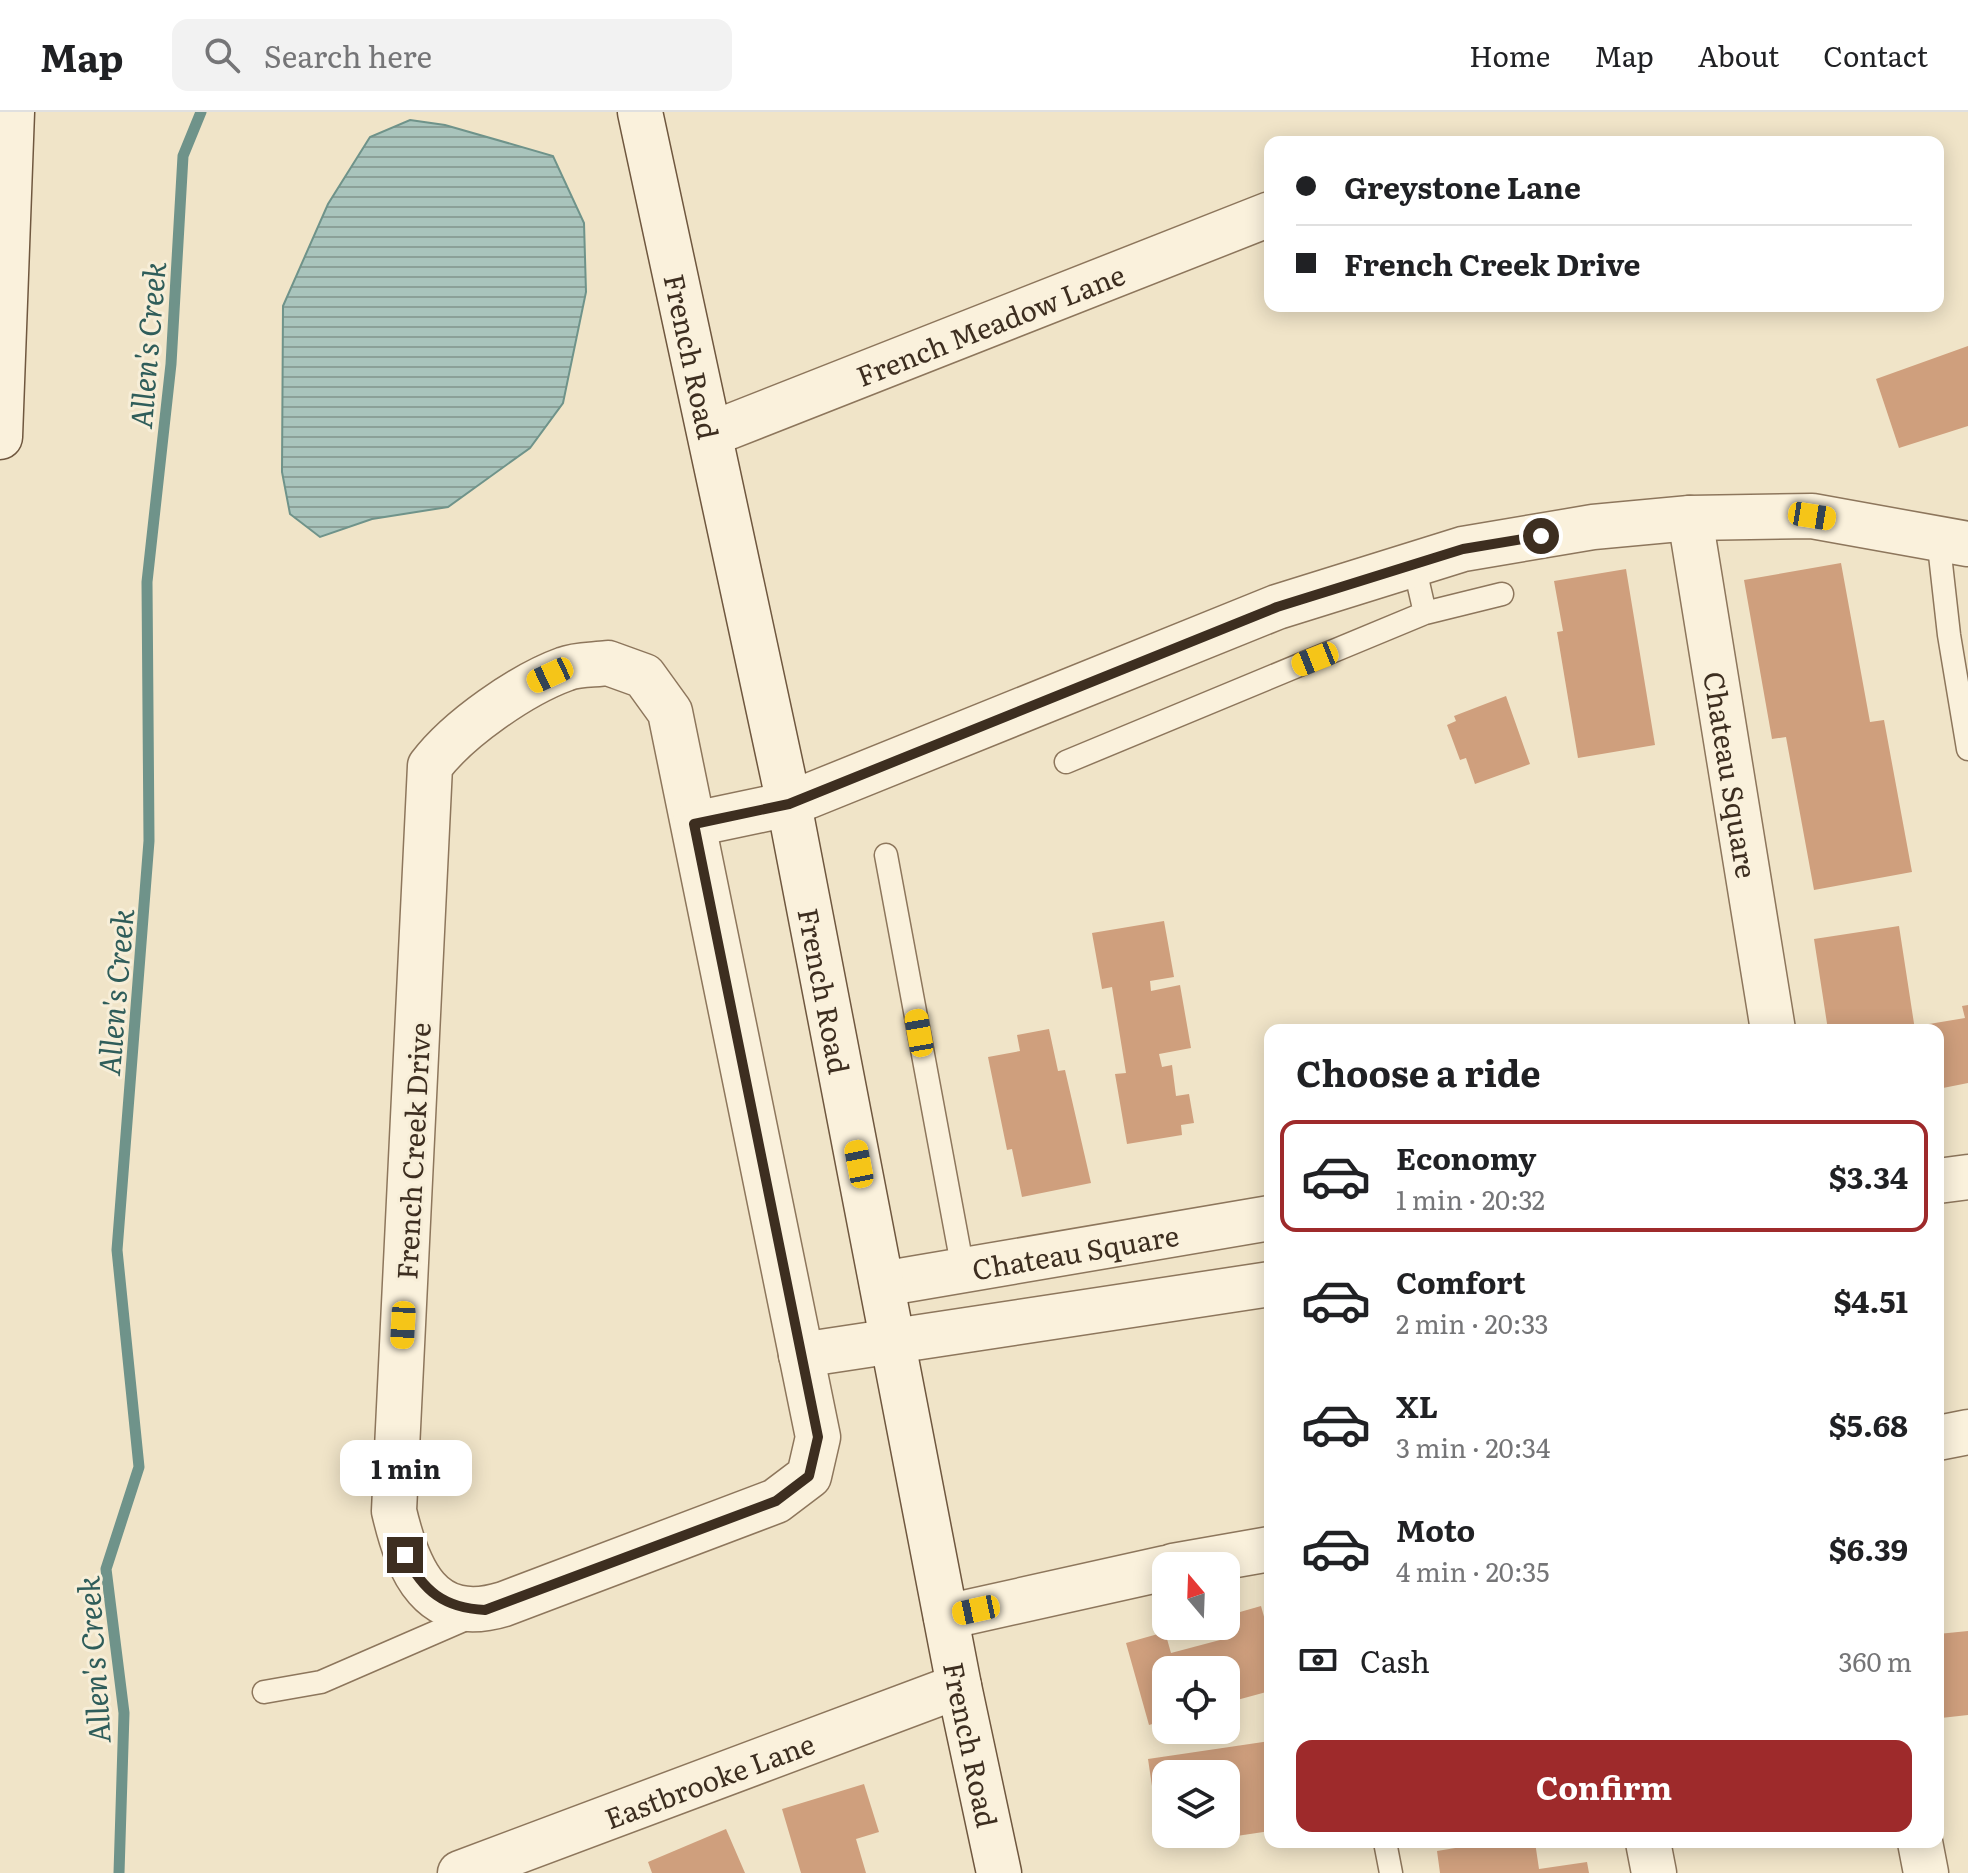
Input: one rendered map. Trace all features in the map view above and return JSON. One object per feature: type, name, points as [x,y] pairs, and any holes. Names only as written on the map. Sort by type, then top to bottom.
[{"type":"street","points":[[0,437],[12,112]]},
{"type":"street","name":"French Road","points":[[640,112],[789,804],[959,1686],[999,1873]]},
{"type":"street","name":"French Meadow Lane","points":[[711,434],[1264,216]]},
{"type":"street","points":[[694,824],[789,804],[1277,607],[1492,544],[1593,527],[1690,518],[1812,516],[1953,540]]},
{"type":"street","name":"Chateau Square","points":[[1690,518],[1772,1024]]},
{"type":"street","name":"French Creek Drive","points":[[608,663],[644,676],[670,712],[694,824],[818,1437],[809,1476],[776,1501],[485,1610],[445,1603],[428,1591],[405,1555],[394,1511],[430,766],[446,745],[533,683],[568,667],[608,663]]},
{"type":"street","points":[[1944,1180],[1968,1177]]},
{"type":"street","name":"Chateau Square","points":[[882,1284],[1264,1219]]},
{"type":"street","points":[[801,1355],[1264,1285]]},
{"type":"street","points":[[1944,1437],[1968,1432]]},
{"type":"street","points":[[1240,1554],[1264,1550]]},
{"type":"street","points":[[946,1617],[1152,1571]]},
{"type":"street","name":"Eastbrooke Lane","points":[[460,1873],[959,1686]]},
{"type":"street","points":[[1649,1848],[1654,1873]]},
{"type":"street","points":[[1921,1848],[1926,1873]]},
{"type":"lane","points":[[1953,540],[1949,635],[1968,749]]},
{"type":"lane","points":[[1414,565],[1425,613]]},
{"type":"lane","points":[[1066,762],[1425,613],[1502,594]]},
{"type":"lane","points":[[886,855],[963,1270]]},
{"type":"lane","points":[[264,1692],[321,1682],[485,1610]]},
{"type":"lane","points":[[1386,1848],[1391,1873]]},
{"type":"water","points":[[410,120],[445,125],[553,156],[584,223],[586,292],[563,403],[530,448],[448,507],[372,519],[320,537],[290,514],[282,472],[283,306],[328,204],[370,137]]},
{"type":"building","points":[[1968,346],[1968,426],[1899,448],[1876,379]]},
{"type":"building","points":[[1841,563],[1870,722],[1884,720],[1912,872],[1814,890],[1786,737],[1772,739],[1744,580]]},
{"type":"building","points":[[1626,569],[1655,745],[1578,758],[1557,632],[1563,631],[1554,581]]},
{"type":"building","points":[[1506,696],[1530,764],[1475,784],[1466,758],[1460,760],[1447,725],[1456,721],[1454,716]]},
{"type":"building","points":[[1164,921],[1174,977],[1150,981],[1151,991],[1180,985],[1191,1048],[1159,1054],[1162,1067],[1172,1065],[1176,1096],[1189,1094],[1194,1123],[1181,1125],[1182,1135],[1127,1144],[1115,1074],[1126,1073],[1112,987],[1102,989],[1092,933]]},
{"type":"building","points":[[1899,926],[1914,1024],[1827,1024],[1814,939]]},
{"type":"building","points":[[1968,1005],[1968,1083],[1944,1088],[1944,1024],[1929,1024],[1965,1018],[1962,1006]]},
{"type":"building","points":[[1049,1029],[1058,1071],[1065,1070],[1091,1183],[1022,1197],[1012,1149],[1007,1150],[988,1057],[1020,1051],[1017,1035]]},
{"type":"building","points":[[1261,1606],[1264,1617],[1264,1693],[1240,1699],[1240,1656],[1152,1656],[1152,1724],[1149,1725],[1126,1643],[1152,1636],[1152,1640],[1167,1640],[1171,1653],[1220,1640],[1240,1640],[1240,1612]]},
{"type":"building","points":[[1968,1631],[1968,1715],[1944,1718],[1944,1633]]},
{"type":"building","points":[[1264,1742],[1264,1832],[1240,1836],[1240,1760],[1152,1760],[1152,1786],[1148,1759]]},
{"type":"building","points":[[864,1784],[879,1832],[856,1839],[866,1873],[801,1873],[782,1809]]},
{"type":"building","points":[[726,1829],[745,1873],[652,1873],[648,1862]]},
{"type":"building","points":[[1455,1848],[1536,1848],[1539,1869],[1587,1862],[1589,1873],[1440,1873],[1437,1851]]},
{"type":"waterway","name":"Allen's Creek","points":[[119,1873],[124,1713],[106,1569],[139,1467],[117,1250],[149,841],[147,582],[171,364],[183,156],[201,112]]},
{"type":"route","points":[[405,1555],[414,1574],[428,1591],[445,1603],[463,1609],[485,1610],[776,1501],[809,1476],[818,1437],[694,824],[789,804],[1277,607],[1463,549],[1541,536]]}]
